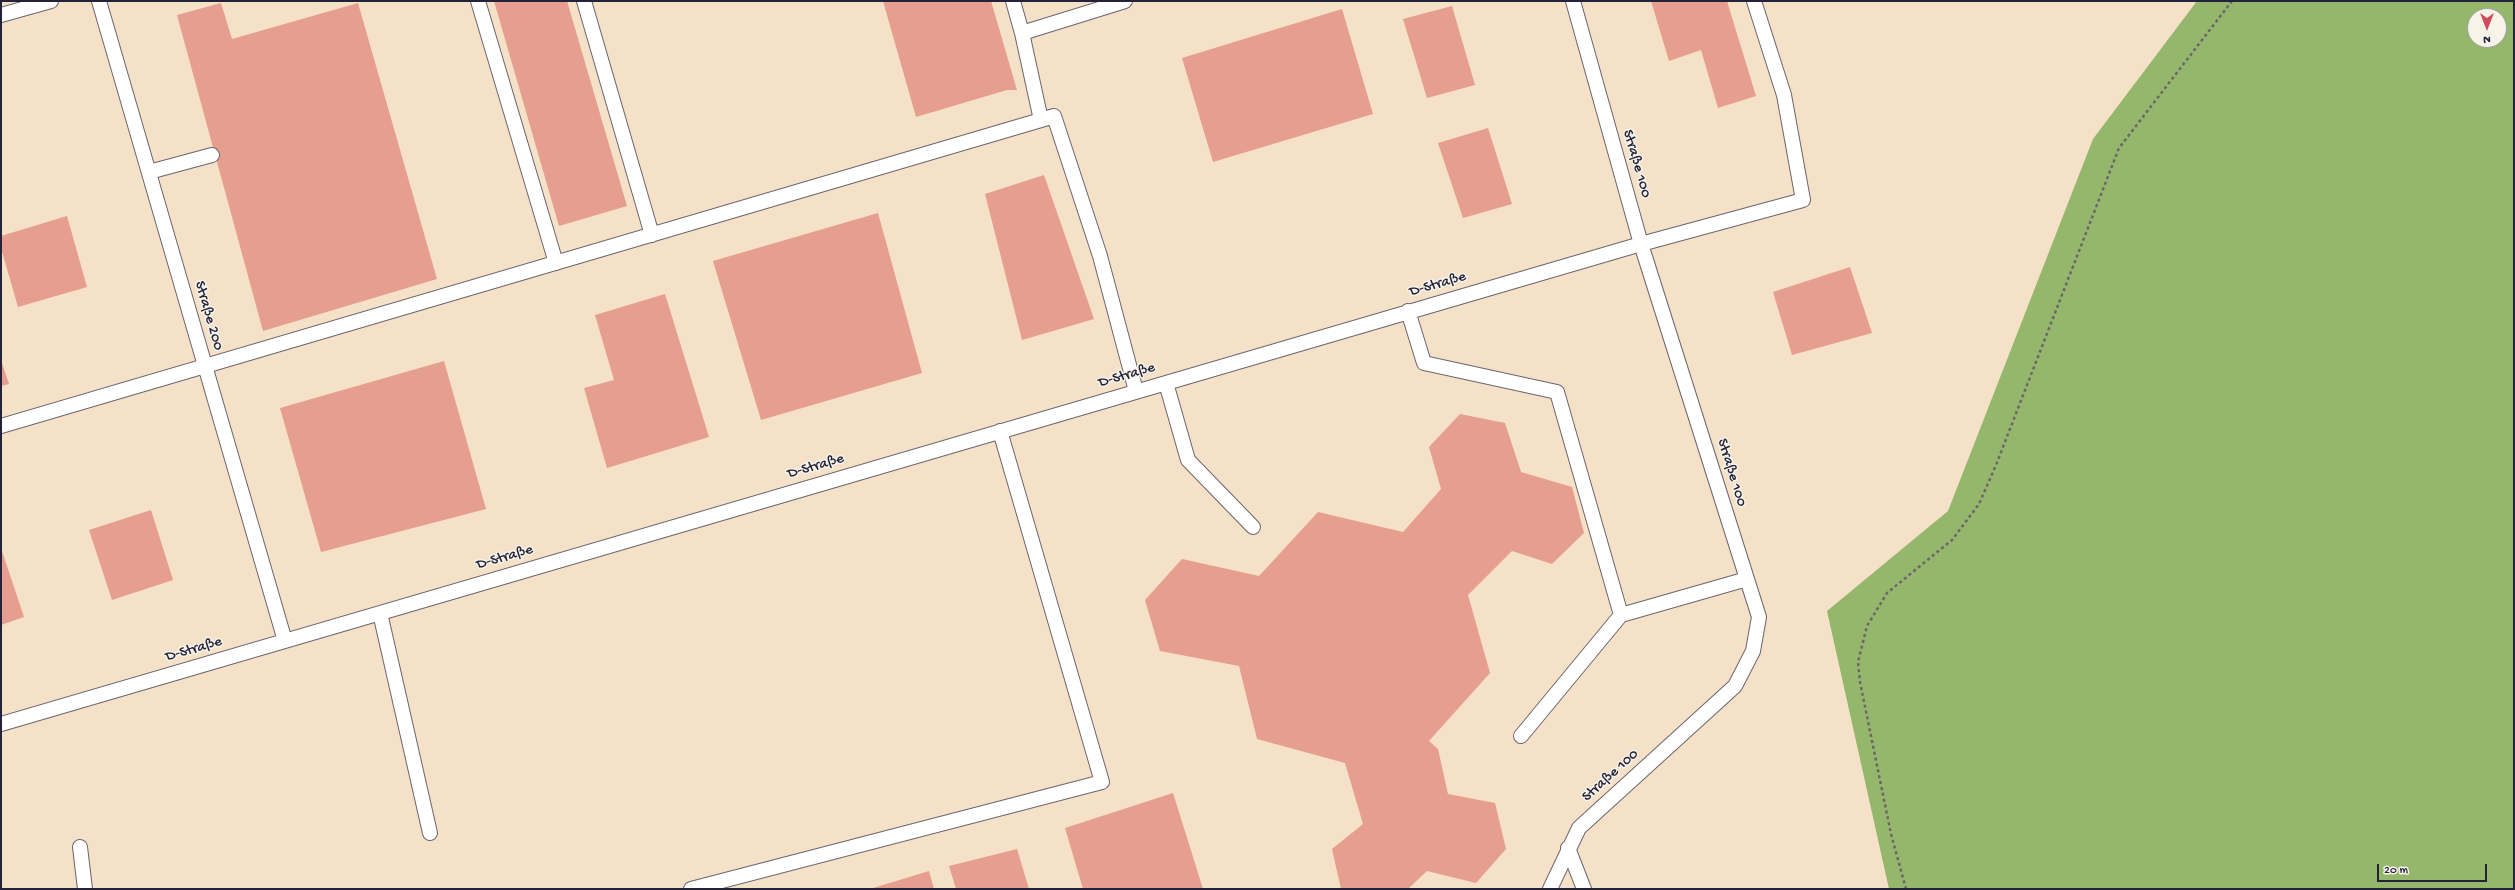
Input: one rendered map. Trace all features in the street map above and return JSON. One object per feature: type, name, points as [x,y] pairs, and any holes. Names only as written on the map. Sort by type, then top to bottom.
[{"type":"lane","points":[[1,16],[51,1]]},
{"type":"lane","name":"Straße 200","points":[[99,1],[285,641]]},
{"type":"lane","points":[[478,1],[556,263]]},
{"type":"lane","points":[[584,1],[652,235]]},
{"type":"lane","points":[[1013,1],[1022,32],[1041,120]]},
{"type":"lane","points":[[1022,32],[1125,1]]},
{"type":"lane","name":"Straße 100","points":[[1550,889],[1568,848],[1579,828],[1735,686],[1753,651],[1759,617],[1641,244],[1573,1]]},
{"type":"lane","name":"D-Straße","points":[[1,724],[1641,244],[1804,200],[1784,95],[1754,1]]},
{"type":"lane","points":[[1,426],[1054,116],[1100,256],[1136,392]]},
{"type":"lane","points":[[149,172],[212,155]]},
{"type":"lane","points":[[1408,312],[1424,363],[1557,392],[1621,615]]},
{"type":"lane","points":[[1166,383],[1188,460],[1253,527]]},
{"type":"lane","points":[[691,889],[1102,782],[1000,431]]},
{"type":"lane","points":[[1521,736],[1621,615],[1747,579]]},
{"type":"lane","points":[[380,613],[430,833]]},
{"type":"lane","points":[[80,847],[85,889]]},
{"type":"lane","points":[[1568,848],[1584,889]]},
{"type":"path","points":[[1906,889],[1891,834],[1860,682],[1858,662],[1867,626],[1887,593],[1952,540],[1979,504],[1996,465],[2119,148],[2232,1]]},
{"type":"green space","points":[[2197,1],[2514,1],[2514,889],[1889,889],[1827,611],[1948,511],[2093,139]]},
{"type":"building","points":[[494,1],[567,1],[627,206],[559,226]]},
{"type":"building","points":[[883,1],[991,1],[1017,90],[1007,90],[916,117]]},
{"type":"building","points":[[1651,1],[1727,1],[1756,96],[1718,108],[1701,50],[1669,61]]},
{"type":"building","points":[[221,3],[232,39],[358,3],[437,279],[263,331],[177,15]]},
{"type":"building","points":[[1452,6],[1475,85],[1427,98],[1403,19]]},
{"type":"building","points":[[1342,9],[1373,114],[1213,162],[1182,58]]},
{"type":"building","points":[[1488,128],[1512,204],[1463,218],[1438,143]]},
{"type":"building","points":[[1044,175],[1094,319],[1022,340],[985,194]]},
{"type":"building","points":[[878,213],[922,373],[761,420],[713,261]]},
{"type":"building","points":[[67,216],[87,287],[18,307],[1,248],[1,236]]},
{"type":"building","points":[[1850,267],[1872,333],[1792,355],[1773,292]]},
{"type":"building","points":[[665,294],[709,437],[607,468],[584,388],[614,380],[595,315]]},
{"type":"building","points":[[1,360],[9,384],[1,386]]},
{"type":"building","points":[[444,361],[486,509],[321,552],[280,408]]},
{"type":"building","points":[[1460,414],[1505,423],[1521,472],[1572,487],[1584,533],[1552,564],[1512,551],[1468,595],[1490,673],[1429,741],[1438,749],[1448,794],[1495,803],[1506,849],[1476,883],[1427,871],[1408,889],[1341,889],[1332,849],[1363,824],[1345,763],[1257,739],[1239,666],[1160,651],[1145,600],[1182,559],[1259,576],[1318,512],[1403,532],[1441,489],[1429,447]]},
{"type":"building","points":[[151,510],[173,580],[112,600],[89,530]]},
{"type":"building","points":[[1,548],[24,617],[1,625]]},
{"type":"building","points":[[1173,793],[1203,889],[1083,889],[1065,828]]},
{"type":"building","points":[[1017,849],[1029,889],[956,889],[949,866]]},
{"type":"building","points":[[929,871],[934,889],[870,889]]}]
